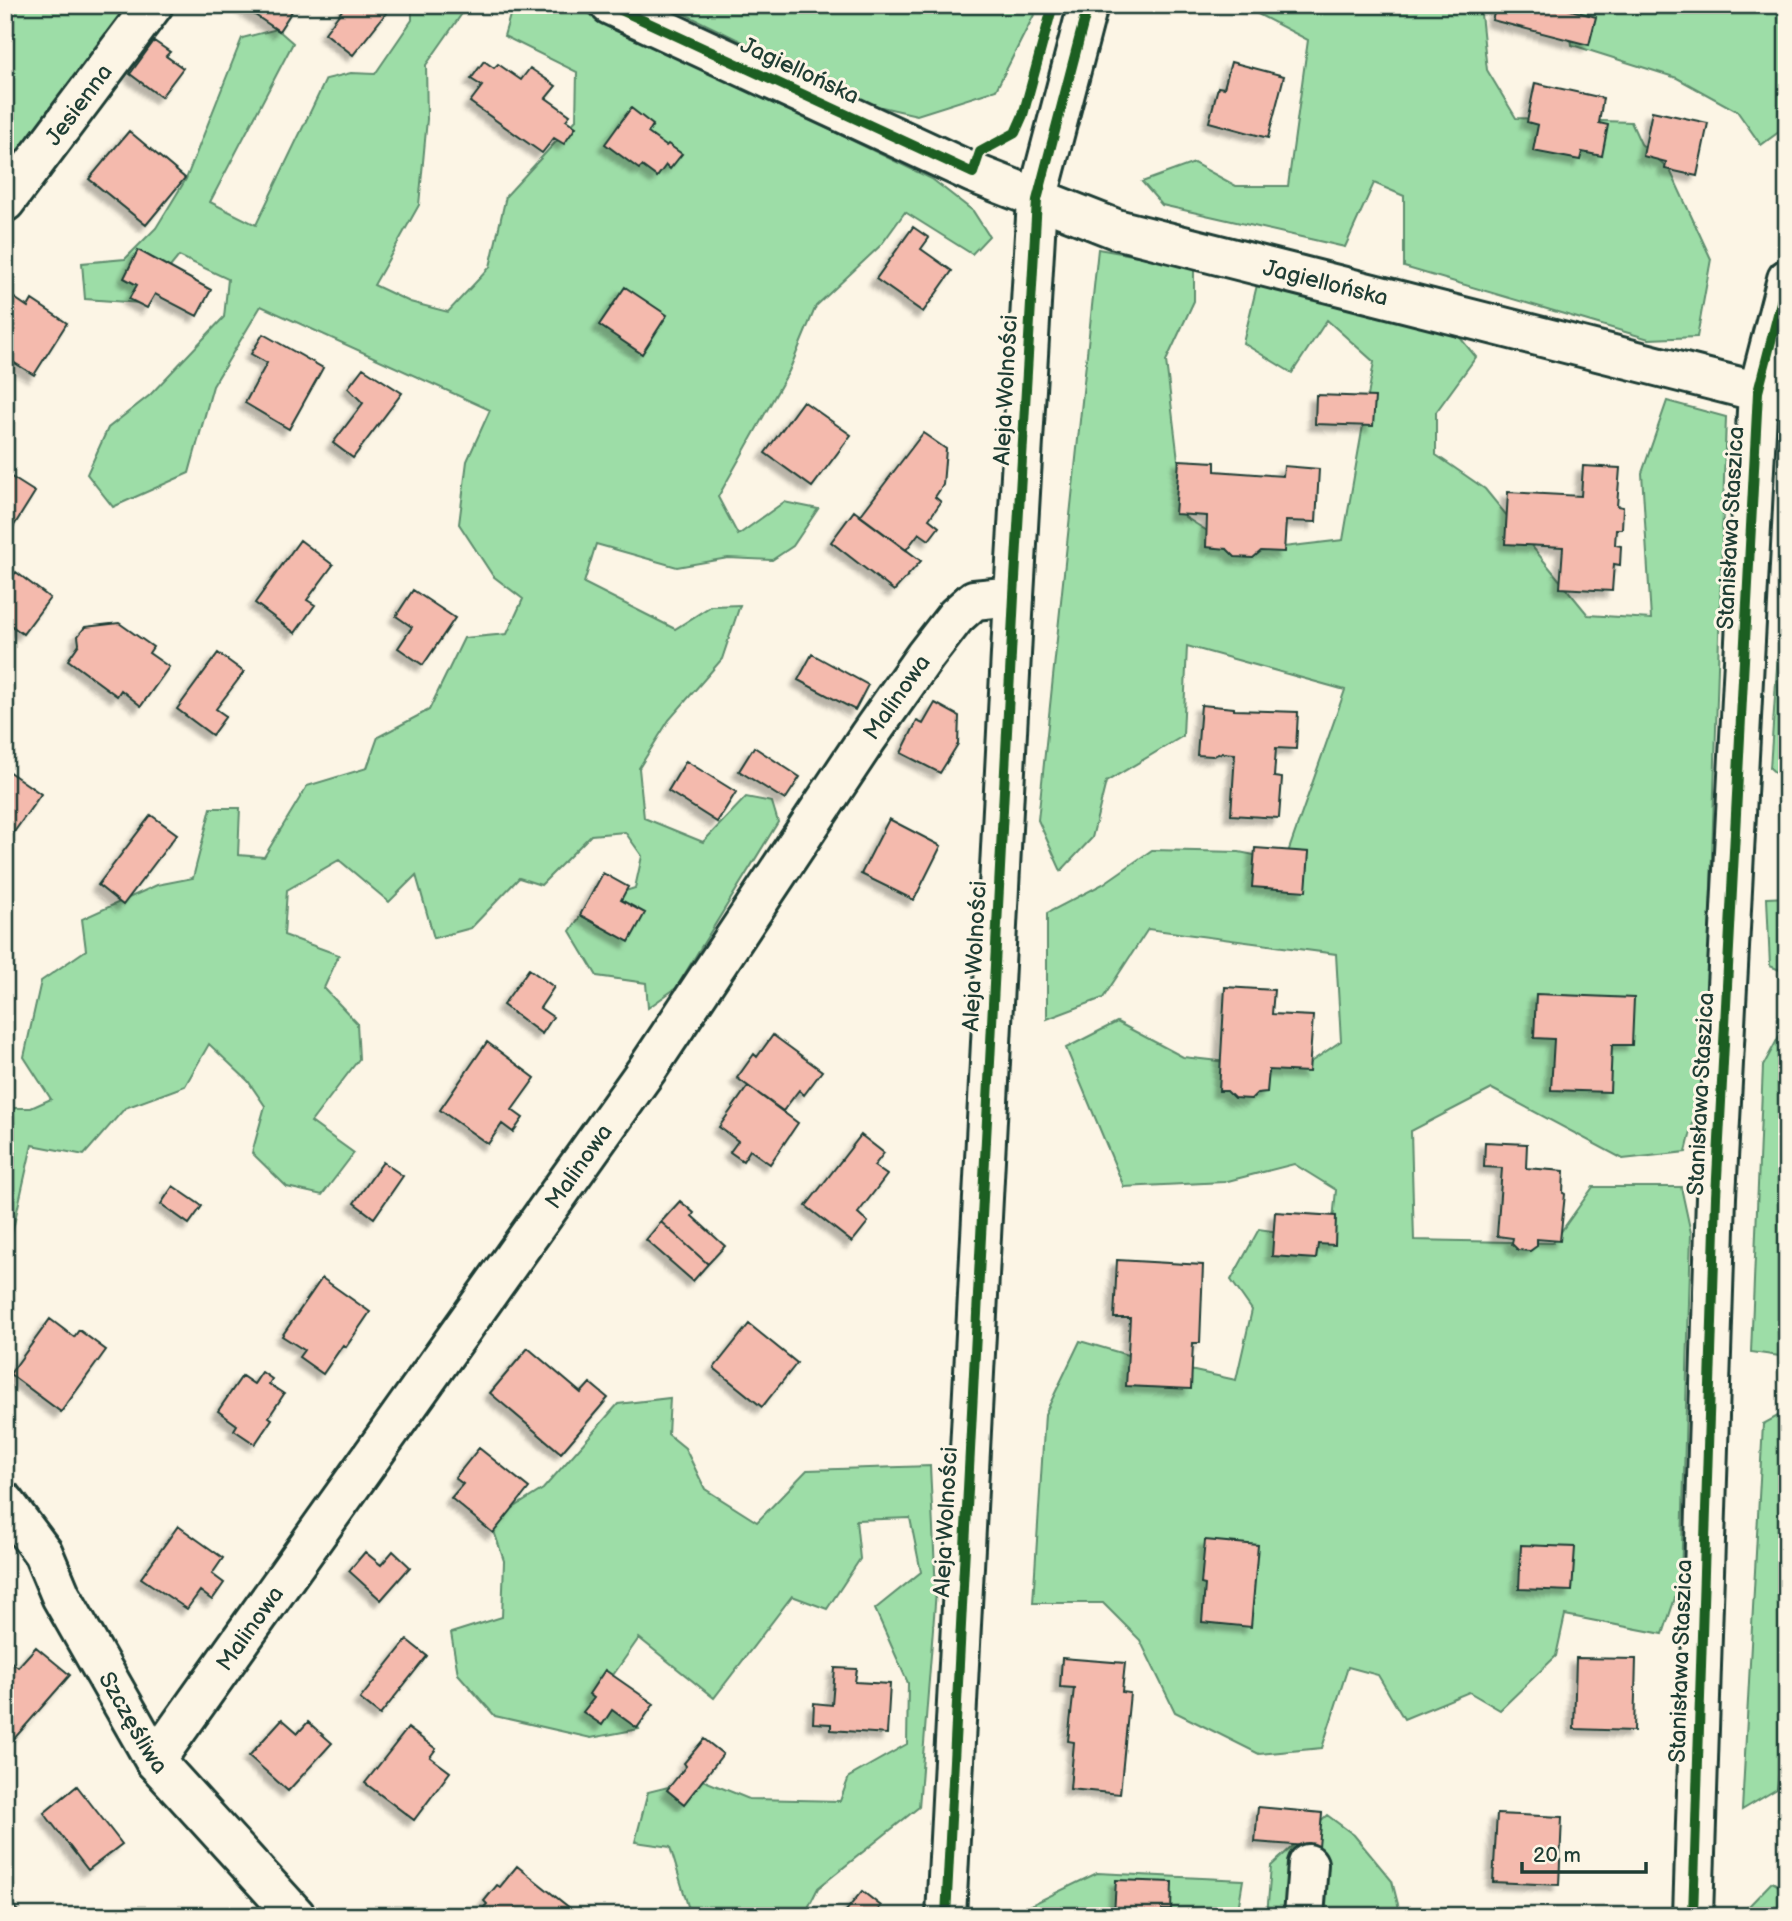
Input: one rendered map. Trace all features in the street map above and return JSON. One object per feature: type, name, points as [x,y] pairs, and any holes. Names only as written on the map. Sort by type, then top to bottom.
[{"type":"street","name":"Jesienna","points":[[5,202],[153,5]]},
{"type":"street","name":"Jagiellońska","points":[[610,5],[973,173],[1116,229],[1772,395]]},
{"type":"street","name":"Aleja Wolności","points":[[946,1916],[1037,200],[1088,5]]},
{"type":"street","name":"Stanisława Staszica","points":[[1693,1916],[1716,1197],[1772,395],[1787,279]]},
{"type":"street","name":"Malinowa","points":[[155,1761],[648,1068],[868,737],[925,656],[956,616],[974,600],[1014,596]]},
{"type":"street","name":"Szczęśliwa","points":[[5,1502],[43,1553],[61,1596],[155,1761],[296,1916]]},
{"type":"street","points":[[1304,1916],[1308,1864]]},
{"type":"green space","points":[[5,5],[132,5],[8,165],[5,165]]},
{"type":"green space","points":[[412,5],[468,5],[426,65],[427,119],[419,205],[374,285],[410,302],[448,312],[490,267],[506,196],[576,120],[577,72],[504,36],[513,5],[571,5],[932,179],[973,211],[989,236],[972,254],[905,212],[881,245],[816,306],[789,371],[718,497],[738,535],[784,502],[818,509],[793,546],[772,560],[728,558],[677,567],[596,544],[584,583],[675,629],[711,606],[740,605],[722,659],[669,720],[639,768],[644,818],[703,842],[746,797],[772,802],[778,822],[676,988],[648,1008],[646,983],[597,976],[570,931],[590,902],[635,888],[642,856],[625,832],[591,835],[541,885],[519,878],[471,928],[434,938],[416,875],[389,902],[339,860],[287,890],[284,935],[339,955],[324,988],[357,1023],[359,1059],[311,1122],[354,1153],[322,1195],[287,1187],[252,1153],[265,1106],[248,1081],[209,1044],[185,1086],[125,1108],[84,1155],[32,1145],[5,1264],[5,1108],[31,1108],[51,1099],[24,1057],[41,981],[86,950],[82,919],[157,885],[193,878],[211,808],[240,808],[238,855],[264,857],[307,786],[367,768],[378,737],[429,710],[464,638],[507,634],[523,599],[493,576],[459,524],[467,461],[490,410],[261,306],[213,386],[189,473],[113,507],[87,474],[108,428],[150,395],[224,317],[228,279],[179,256],[141,303],[85,299],[82,263],[125,259],[156,228],[186,179],[242,38],[277,29],[293,43],[210,202],[256,225],[326,79],[351,73],[375,74],[412,20]]},
{"type":"green space","points":[[666,5],[1039,5],[996,90],[917,115],[873,105]]},
{"type":"green space","points":[[1230,5],[1480,5],[1487,70],[1516,118],[1631,122],[1641,144],[1670,170],[1711,259],[1697,337],[1649,339],[1404,267],[1404,196],[1374,183],[1345,247],[1162,205],[1142,182],[1194,163],[1236,186],[1288,186],[1308,40],[1254,12]]},
{"type":"green space","points":[[1567,5],[1787,5],[1787,126],[1761,145],[1737,111],[1677,78],[1572,45]]},
{"type":"green space","points":[[1098,249],[1194,266],[1194,301],[1166,361],[1185,517],[1241,552],[1343,540],[1374,362],[1327,320],[1292,373],[1243,343],[1257,285],[1457,334],[1476,357],[1436,412],[1436,455],[1485,489],[1588,615],[1651,619],[1642,473],[1667,401],[1726,417],[1705,1073],[1686,1152],[1623,1159],[1492,1089],[1411,1131],[1414,1240],[1553,1243],[1593,1187],[1681,1187],[1691,1233],[1681,1580],[1663,1634],[1565,1615],[1556,1656],[1500,1710],[1469,1692],[1404,1719],[1378,1675],[1348,1667],[1322,1748],[1259,1754],[1175,1712],[1140,1640],[1103,1603],[1033,1603],[1045,1414],[1080,1341],[1148,1361],[1236,1380],[1252,1310],[1231,1280],[1259,1229],[1331,1240],[1336,1190],[1294,1164],[1224,1182],[1124,1187],[1066,1048],[1117,1022],[1183,1057],[1299,1070],[1341,1041],[1336,954],[1148,929],[1103,998],[1047,1019],[1047,913],[1103,884],[1152,850],[1239,852],[1285,861],[1345,690],[1187,646],[1183,736],[1106,782],[1092,838],[1061,871],[1038,820]]},
{"type":"green space","points":[[1787,524],[1787,783],[1770,768]]},
{"type":"green space","points":[[1787,897],[1787,973],[1770,966],[1767,898]]},
{"type":"green space","points":[[1782,1031],[1787,1032],[1787,1357],[1751,1352],[1763,1066]]},
{"type":"green space","points":[[670,1398],[668,1434],[685,1448],[705,1489],[757,1522],[807,1470],[930,1466],[936,1591],[919,1807],[818,1888],[804,1916],[691,1916],[670,1847],[635,1842],[648,1792],[700,1779],[749,1799],[840,1801],[849,1777],[907,1744],[908,1683],[875,1609],[921,1572],[910,1518],[856,1520],[860,1559],[827,1609],[792,1596],[714,1698],[639,1638],[611,1678],[639,1729],[591,1738],[495,1716],[458,1674],[451,1633],[502,1617],[504,1561],[491,1522],[543,1489],[618,1404]]},
{"type":"green space","points":[[1787,1411],[1787,1716],[1777,1789],[1742,1810],[1763,1424]]},
{"type":"green space","points":[[1327,1815],[1354,1835],[1392,1881],[1401,1916],[1267,1916],[1271,1866]]},
{"type":"green space","points":[[1097,1873],[1243,1880],[1237,1916],[1008,1916]]},
{"type":"green space","points":[[1772,1882],[1787,1890],[1787,1916],[1746,1916],[1747,1908]]},
{"type":"building","points":[[240,5],[296,5],[279,31]]},
{"type":"building","points":[[346,5],[386,5],[390,8],[353,55],[325,33]]},
{"type":"building","points":[[1497,5],[1553,5],[1596,17],[1589,45],[1492,20]]},
{"type":"building","points":[[154,41],[170,52],[166,56],[183,68],[161,97],[130,74]]},
{"type":"building","points":[[484,61],[494,68],[498,64],[521,80],[530,68],[556,86],[546,98],[570,115],[566,120],[576,127],[564,144],[554,138],[542,153],[470,102],[482,86],[471,79]]},
{"type":"building","points":[[1231,62],[1284,76],[1268,138],[1209,122],[1218,87],[1224,88]]},
{"type":"building","points":[[1535,83],[1603,98],[1599,123],[1608,125],[1602,156],[1582,152],[1580,160],[1533,151],[1538,125],[1527,122]]},
{"type":"building","points":[[631,108],[653,125],[648,133],[682,154],[670,169],[666,165],[657,177],[642,166],[639,169],[605,144]]},
{"type":"building","points":[[1652,111],[1708,123],[1697,176],[1665,169],[1666,162],[1643,156]]},
{"type":"building","points":[[129,131],[185,178],[146,225],[89,179]]},
{"type":"building","points":[[913,227],[929,238],[921,249],[952,271],[923,312],[876,279]]},
{"type":"building","points":[[138,250],[211,290],[197,316],[155,294],[147,308],[129,299],[137,285],[124,278]]},
{"type":"building","points":[[625,287],[667,315],[642,354],[599,325]]},
{"type":"building","points":[[10,295],[28,307],[32,300],[67,323],[34,375],[5,357],[5,302]]},
{"type":"building","points":[[263,334],[323,368],[289,429],[245,403],[267,363],[251,354]]},
{"type":"building","points":[[363,368],[402,393],[353,458],[333,443],[363,403],[348,388]]},
{"type":"building","points":[[1316,395],[1375,397],[1373,426],[1315,424]]},
{"type":"building","points":[[803,401],[851,435],[812,487],[765,453]]},
{"type":"building","points":[[923,433],[946,449],[943,485],[935,497],[941,502],[929,519],[939,527],[929,540],[919,533],[906,550],[860,516]]},
{"type":"building","points":[[1179,460],[1215,462],[1215,471],[1283,476],[1284,466],[1319,469],[1316,522],[1286,521],[1284,552],[1261,551],[1253,558],[1235,557],[1227,549],[1206,547],[1207,516],[1175,514]]},
{"type":"building","points":[[1583,466],[1620,468],[1617,506],[1623,507],[1622,529],[1616,529],[1615,545],[1621,546],[1620,565],[1614,564],[1612,591],[1560,588],[1563,547],[1505,544],[1508,492],[1581,496]]},
{"type":"building","points":[[5,473],[35,492],[5,540]]},
{"type":"building","points":[[854,511],[921,561],[894,591],[831,542]]},
{"type":"building","points":[[300,540],[333,565],[307,600],[315,605],[295,633],[255,603]]},
{"type":"building","points":[[16,572],[50,598],[23,634],[5,621],[5,587]]},
{"type":"building","points":[[413,590],[455,618],[423,665],[398,648],[412,627],[396,616]]},
{"type":"building","points":[[119,623],[153,647],[149,653],[169,667],[141,706],[121,690],[117,696],[68,660],[79,644],[78,636],[85,627]]},
{"type":"building","points":[[218,653],[244,672],[216,709],[226,716],[212,735],[177,709]]},
{"type":"building","points":[[812,654],[868,685],[855,710],[798,680]]},
{"type":"building","points":[[935,703],[959,716],[958,744],[940,773],[901,753],[917,721],[923,724]]},
{"type":"building","points":[[1201,705],[1234,710],[1298,712],[1296,749],[1276,748],[1274,777],[1282,778],[1279,818],[1231,815],[1235,754],[1197,755]]},
{"type":"building","points":[[754,747],[800,777],[785,800],[739,771]]},
{"type":"building","points":[[686,761],[736,792],[717,822],[668,791]]},
{"type":"building","points":[[5,769],[41,794],[7,842],[5,841]]},
{"type":"building","points":[[151,815],[177,834],[123,905],[98,885]]},
{"type":"building","points":[[889,819],[941,846],[914,900],[861,874]]},
{"type":"building","points":[[1255,848],[1309,852],[1306,891],[1252,887]]},
{"type":"building","points":[[603,873],[628,887],[621,900],[645,913],[629,942],[580,915]]},
{"type":"building","points":[[529,969],[554,987],[540,1008],[553,1017],[542,1034],[503,1005]]},
{"type":"building","points":[[1225,987],[1274,990],[1272,1014],[1313,1016],[1309,1072],[1269,1070],[1267,1092],[1257,1093],[1251,1099],[1234,1098],[1227,1091],[1219,1091]]},
{"type":"building","points":[[1536,994],[1634,998],[1632,1045],[1612,1045],[1610,1092],[1551,1090],[1554,1039],[1534,1038]]},
{"type":"building","points":[[773,1035],[822,1071],[804,1095],[799,1090],[783,1111],[737,1078],[754,1054],[757,1057]]},
{"type":"building","points":[[487,1042],[535,1078],[512,1110],[523,1118],[513,1132],[502,1124],[488,1144],[440,1110]]},
{"type":"building","points":[[748,1086],[798,1123],[770,1164],[750,1150],[743,1161],[730,1152],[738,1141],[719,1127]]},
{"type":"building","points":[[861,1135],[884,1153],[874,1166],[887,1175],[858,1213],[868,1222],[852,1242],[806,1206]]},
{"type":"building","points":[[1485,1142],[1527,1144],[1526,1168],[1564,1171],[1565,1194],[1560,1241],[1537,1239],[1537,1246],[1530,1251],[1518,1250],[1512,1244],[1513,1238],[1497,1236],[1502,1168],[1484,1167]]},
{"type":"building","points":[[383,1162],[403,1176],[374,1218],[354,1203]]},
{"type":"building","points":[[173,1186],[202,1206],[189,1224],[161,1204]]},
{"type":"building","points":[[680,1201],[694,1213],[692,1216],[725,1246],[708,1264],[661,1222]]},
{"type":"building","points":[[1275,1212],[1336,1216],[1335,1245],[1318,1244],[1316,1259],[1272,1256]]},
{"type":"building","points":[[661,1222],[708,1264],[693,1281],[646,1240]]},
{"type":"building","points":[[1117,1260],[1203,1265],[1200,1343],[1193,1343],[1191,1389],[1126,1386],[1130,1318],[1114,1318]]},
{"type":"building","points":[[322,1278],[370,1312],[323,1374],[299,1357],[304,1350],[282,1336]]},
{"type":"building","points":[[50,1319],[74,1337],[79,1330],[106,1350],[61,1412],[10,1374]]},
{"type":"building","points":[[749,1324],[797,1363],[762,1407],[714,1368]]},
{"type":"building","points":[[528,1348],[581,1393],[590,1383],[608,1398],[561,1453],[490,1393]]},
{"type":"building","points":[[262,1372],[272,1379],[269,1384],[284,1394],[269,1417],[272,1419],[255,1444],[234,1430],[237,1425],[218,1411],[242,1376],[254,1384]]},
{"type":"building","points":[[479,1448],[529,1488],[493,1533],[451,1498],[463,1484],[455,1478]]},
{"type":"building","points":[[178,1526],[223,1558],[212,1574],[224,1583],[212,1600],[200,1591],[187,1609],[141,1578]]},
{"type":"building","points":[[1205,1540],[1258,1545],[1251,1627],[1202,1622],[1205,1585],[1201,1584]]},
{"type":"building","points":[[1521,1545],[1575,1547],[1572,1591],[1519,1589]]},
{"type":"building","points":[[393,1551],[410,1567],[381,1600],[349,1571],[365,1552],[381,1565]]},
{"type":"building","points":[[407,1640],[427,1656],[380,1715],[360,1699]]},
{"type":"building","points":[[36,1647],[70,1675],[6,1748],[5,1682],[8,1678],[5,1676],[5,1666],[10,1661],[18,1667]]},
{"type":"building","points":[[1062,1658],[1125,1663],[1122,1692],[1130,1693],[1120,1794],[1070,1789],[1074,1742],[1068,1741],[1074,1688],[1060,1687]]},
{"type":"building","points":[[1576,1658],[1636,1659],[1634,1731],[1574,1729]]},
{"type":"building","points":[[835,1668],[857,1669],[855,1682],[890,1684],[887,1734],[831,1730],[831,1724],[813,1723],[814,1703],[832,1705]]},
{"type":"building","points":[[605,1670],[654,1704],[637,1728],[612,1710],[602,1725],[583,1712],[594,1698],[589,1694]]},
{"type":"building","points":[[282,1719],[298,1733],[308,1722],[332,1743],[288,1791],[249,1756]]},
{"type":"building","points":[[408,1728],[436,1749],[430,1757],[450,1772],[414,1820],[365,1783]]},
{"type":"building","points":[[704,1739],[723,1754],[684,1804],[667,1790]]},
{"type":"building","points":[[77,1786],[122,1844],[88,1870],[44,1813]]},
{"type":"building","points":[[1258,1807],[1322,1813],[1319,1847],[1255,1842]]},
{"type":"building","points":[[1497,1814],[1562,1817],[1559,1885],[1493,1882]]},
{"type":"building","points":[[517,1866],[571,1909],[565,1916],[477,1915],[487,1904],[484,1901],[497,1885],[500,1887]]},
{"type":"building","points":[[1116,1880],[1172,1882],[1171,1910],[1162,1910],[1161,1916],[1111,1916],[1114,1915]]},
{"type":"building","points":[[862,1891],[881,1906],[873,1916],[842,1916]]},
{"type":"building","points":[[5,1898],[23,1916],[5,1916]]},
{"type":"cycle path","points":[[610,5],[973,173],[980,152],[1015,133],[1023,115],[1053,5]]},
{"type":"cycle path","points":[[946,1916],[1037,200],[1088,5]]},
{"type":"cycle path","points":[[1693,1916],[1716,1197],[1758,392],[1787,279]]}]
